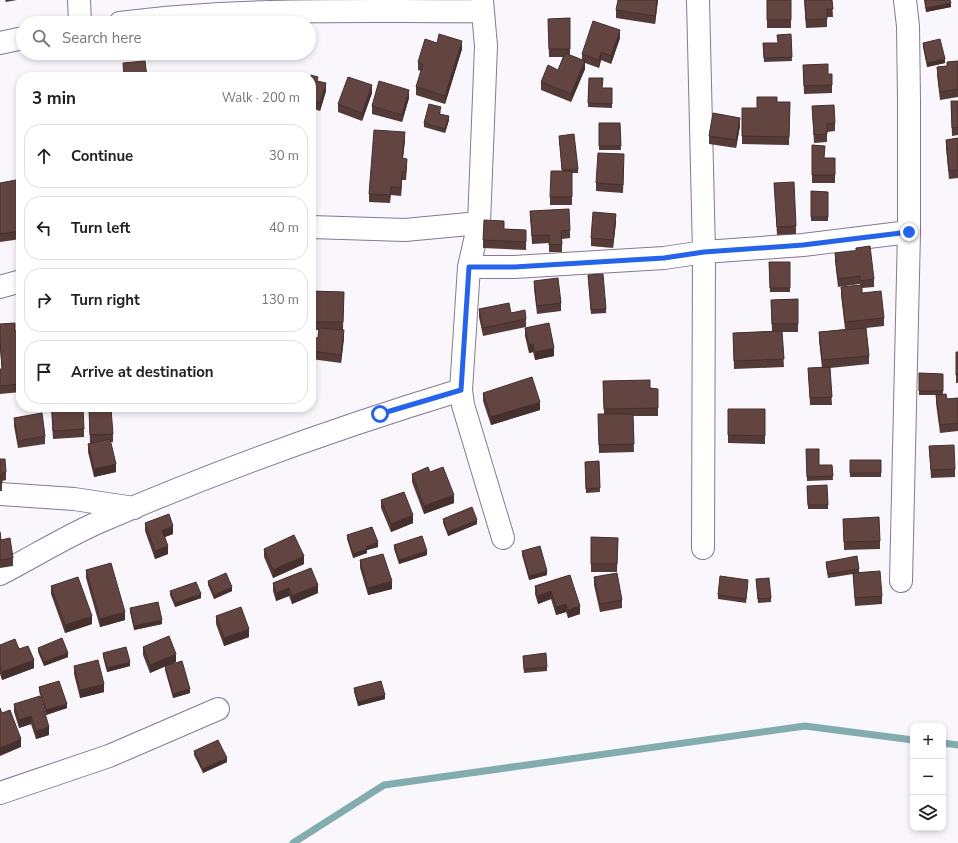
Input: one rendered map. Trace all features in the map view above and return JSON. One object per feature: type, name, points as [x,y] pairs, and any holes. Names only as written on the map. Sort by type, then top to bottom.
[{"type":"street","points":[[79,0],[80,16]]},
{"type":"street","points":[[698,0],[704,252],[703,548]]},
{"type":"street","points":[[901,581],[909,232],[908,26],[905,0]]},
{"type":"street","points":[[171,16],[482,6],[486,46],[479,223],[469,267],[461,390],[463,405],[502,538]]},
{"type":"street","points":[[0,43],[16,40]]},
{"type":"street","points":[[316,227],[405,230],[479,223]]},
{"type":"street","points":[[469,267],[514,267],[664,258],[704,252],[803,245],[909,232]]},
{"type":"street","points":[[0,287],[16,283]]},
{"type":"street","points":[[0,574],[98,523],[243,464],[372,417],[461,390]]},
{"type":"street","points":[[0,494],[74,498],[134,508]]},
{"type":"street","points":[[0,793],[109,756],[218,709]]},
{"type":"building","points":[[618,0],[657,0],[655,16],[616,10]]},
{"type":"building","points":[[767,0],[791,0],[791,20],[767,20]]},
{"type":"building","points":[[805,0],[832,0],[833,9],[827,9],[827,19],[806,20]]},
{"type":"building","points":[[925,0],[950,0],[951,3],[926,8]]},
{"type":"building","points":[[570,18],[570,49],[549,49],[548,19]]},
{"type":"building","points":[[593,21],[620,30],[611,56],[601,52],[599,60],[582,54]]},
{"type":"building","points":[[439,34],[462,41],[445,96],[416,87],[423,64],[418,62],[425,39],[437,43]]},
{"type":"building","points":[[791,34],[792,57],[764,58],[763,43],[778,43],[777,35]]},
{"type":"building","points":[[940,39],[945,59],[927,63],[923,43]]},
{"type":"building","points":[[565,53],[585,61],[571,94],[541,82],[548,65],[558,70]]},
{"type":"building","points":[[145,61],[146,72],[124,72],[123,63]]},
{"type":"building","points":[[958,61],[958,89],[940,92],[937,67],[947,66],[947,62]]},
{"type":"building","points":[[828,64],[828,74],[832,74],[832,85],[804,86],[803,65]]},
{"type":"building","points":[[316,76],[318,77],[317,81],[326,83],[320,103],[316,102]]},
{"type":"building","points":[[348,77],[372,85],[362,113],[338,104]]},
{"type":"building","points":[[589,78],[603,78],[602,88],[612,88],[612,104],[588,103]]},
{"type":"building","points":[[379,81],[409,90],[402,115],[372,106]]},
{"type":"building","points":[[757,97],[777,97],[777,102],[790,102],[789,137],[742,136],[742,108],[757,108]]},
{"type":"building","points":[[951,101],[958,101],[958,127],[952,128]]},
{"type":"building","points":[[429,104],[441,107],[439,114],[449,116],[445,129],[424,123]]},
{"type":"building","points":[[834,105],[835,123],[827,124],[827,134],[814,135],[812,106]]},
{"type":"building","points":[[713,113],[740,118],[736,140],[709,136]]},
{"type":"building","points":[[599,123],[620,123],[621,146],[599,146]]},
{"type":"building","points":[[374,130],[405,132],[402,158],[407,159],[406,172],[402,172],[401,188],[391,187],[390,195],[369,194]]},
{"type":"building","points":[[574,134],[578,169],[562,170],[559,136]]},
{"type":"building","points":[[958,138],[958,170],[949,171],[946,140]]},
{"type":"building","points":[[812,145],[825,146],[824,158],[835,158],[835,175],[812,175]]},
{"type":"building","points":[[598,153],[624,154],[623,185],[596,183]]},
{"type":"building","points":[[551,171],[572,171],[572,197],[550,197]]},
{"type":"building","points":[[16,180],[16,232],[0,234],[0,183]]},
{"type":"building","points":[[794,182],[796,226],[777,227],[774,183]]},
{"type":"building","points":[[811,191],[828,192],[828,217],[811,217]]},
{"type":"building","points":[[569,209],[570,230],[561,231],[562,244],[549,245],[549,235],[532,236],[530,211]]},
{"type":"building","points":[[593,212],[616,214],[613,240],[591,238]]},
{"type":"building","points":[[484,220],[504,221],[504,229],[526,230],[526,242],[483,240]]},
{"type":"building","points":[[870,246],[874,279],[860,281],[860,276],[838,279],[835,253],[856,251],[856,248]]},
{"type":"building","points":[[769,262],[790,262],[790,288],[770,288]]},
{"type":"building","points":[[603,274],[606,309],[591,310],[588,275]]},
{"type":"building","points":[[558,278],[561,303],[537,306],[534,281]]},
{"type":"building","points":[[862,285],[862,293],[881,291],[884,318],[845,322],[841,287]]},
{"type":"building","points":[[316,291],[344,292],[343,322],[316,322]]},
{"type":"building","points":[[798,299],[798,324],[772,324],[771,300]]},
{"type":"building","points":[[509,303],[511,313],[525,310],[526,319],[483,328],[479,309]]},
{"type":"building","points":[[15,323],[16,384],[0,386],[0,369],[2,369],[0,324]]},
{"type":"building","points":[[549,323],[554,348],[535,352],[533,344],[529,345],[525,328]]},
{"type":"building","points":[[319,328],[344,330],[341,355],[316,352],[316,338],[318,338]]},
{"type":"building","points":[[866,328],[869,356],[822,360],[819,332]]},
{"type":"building","points":[[782,331],[784,359],[734,361],[733,333]]},
{"type":"building","points":[[956,352],[958,352],[958,375],[956,375]]},
{"type":"building","points":[[830,367],[832,397],[810,398],[808,368]]},
{"type":"building","points":[[919,373],[943,374],[943,391],[919,391]]},
{"type":"building","points":[[532,377],[540,402],[491,417],[483,393]]},
{"type":"building","points":[[650,380],[650,388],[658,389],[658,408],[604,409],[603,381]]},
{"type":"building","points":[[946,394],[947,399],[958,398],[958,423],[940,425],[936,395]]},
{"type":"building","points":[[728,409],[765,409],[765,436],[728,435]]},
{"type":"building","points":[[52,412],[83,412],[84,429],[53,431]]},
{"type":"building","points":[[89,412],[111,412],[113,434],[90,435]]},
{"type":"building","points":[[42,413],[45,436],[18,441],[14,418]]},
{"type":"building","points":[[598,414],[633,414],[634,444],[599,445]]},
{"type":"building","points":[[110,439],[116,464],[94,469],[88,444]]},
{"type":"building","points":[[954,445],[955,469],[931,470],[929,446]]},
{"type":"building","points":[[806,449],[819,449],[819,465],[832,465],[833,476],[807,477]]},
{"type":"building","points":[[0,459],[5,459],[6,472],[2,473],[2,483],[0,483]]},
{"type":"building","points":[[850,460],[881,460],[881,473],[850,473]]},
{"type":"building","points":[[599,461],[600,488],[586,489],[585,462]]},
{"type":"building","points":[[428,467],[430,472],[443,467],[454,495],[424,506],[412,474]]},
{"type":"building","points":[[827,485],[828,505],[808,505],[807,486]]},
{"type":"building","points":[[404,492],[413,515],[391,524],[381,500]]},
{"type":"building","points":[[472,507],[477,520],[448,532],[443,519]]},
{"type":"building","points":[[169,514],[173,526],[162,530],[168,546],[155,551],[145,523]]},
{"type":"building","points":[[879,517],[880,541],[844,542],[843,519]]},
{"type":"building","points":[[372,527],[378,542],[366,547],[367,549],[353,554],[347,535]]},
{"type":"building","points":[[0,532],[1,540],[10,538],[13,558],[0,560]]},
{"type":"building","points":[[294,535],[304,556],[273,570],[264,549]]},
{"type":"building","points":[[422,536],[427,551],[399,560],[394,545]]},
{"type":"building","points":[[591,537],[618,538],[617,564],[591,564]]},
{"type":"building","points":[[540,546],[547,571],[529,576],[522,551]]},
{"type":"building","points":[[383,554],[392,581],[368,588],[360,560]]},
{"type":"building","points":[[857,556],[859,569],[828,574],[826,562]]},
{"type":"building","points":[[111,563],[125,612],[100,619],[86,570]]},
{"type":"building","points":[[311,568],[318,585],[292,596],[289,588],[276,593],[273,583]]},
{"type":"building","points":[[880,571],[882,596],[855,598],[853,573]]},
{"type":"building","points":[[226,573],[232,587],[214,595],[208,581]]},
{"type":"building","points":[[617,573],[622,600],[600,604],[594,577]]},
{"type":"building","points":[[570,575],[580,606],[568,610],[566,604],[556,607],[551,591],[538,596],[535,586]]},
{"type":"building","points":[[720,576],[748,580],[746,599],[718,595]]},
{"type":"building","points":[[78,577],[92,616],[65,625],[51,586]]},
{"type":"building","points":[[769,578],[771,598],[758,599],[756,579]]},
{"type":"building","points":[[196,582],[201,594],[175,603],[170,591]]},
{"type":"building","points":[[158,602],[162,620],[134,626],[130,608]]},
{"type":"building","points":[[241,607],[249,629],[224,638],[216,616]]},
{"type":"building","points":[[169,636],[176,654],[150,665],[143,647]]},
{"type":"building","points":[[62,638],[68,653],[44,662],[38,648]]},
{"type":"building","points":[[15,639],[19,649],[28,646],[34,660],[2,672],[0,666],[0,645]]},
{"type":"building","points":[[126,647],[130,662],[107,668],[103,653]]},
{"type":"building","points":[[546,653],[547,667],[524,669],[523,656]]},
{"type":"building","points":[[98,660],[104,684],[80,690],[74,666]]},
{"type":"building","points":[[182,661],[190,689],[173,694],[165,666]]},
{"type":"building","points":[[59,681],[67,704],[46,710],[39,687]]},
{"type":"building","points":[[381,681],[385,695],[358,702],[354,688]]},
{"type":"building","points":[[40,696],[49,727],[36,731],[31,716],[19,720],[14,704]]},
{"type":"building","points":[[0,708],[2,713],[10,710],[21,739],[0,748]]},
{"type":"building","points":[[218,740],[227,758],[203,769],[194,751]]},
{"type":"waterway","points":[[293,843],[384,785],[805,726],[910,740]]},
{"type":"waterway","points":[[946,743],[958,745]]},
{"type":"route","points":[[380,414],[461,390],[469,267],[514,267],[664,258],[704,252],[803,245],[909,232]]}]
